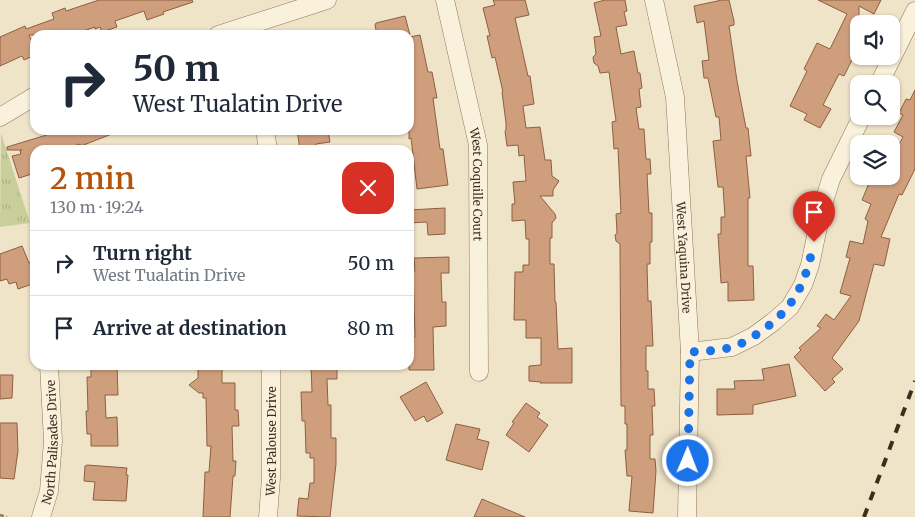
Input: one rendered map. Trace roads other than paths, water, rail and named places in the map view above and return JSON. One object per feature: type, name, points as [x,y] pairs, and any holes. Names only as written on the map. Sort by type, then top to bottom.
[{"type":"street","points":[[246,30],[327,0]]},
{"type":"street","name":"West Coquille Court","points":[[446,0],[478,145],[479,372]]},
{"type":"street","name":"West Yaquina Drive","points":[[654,0],[675,97],[690,352],[687,517]]},
{"type":"street","points":[[883,75],[915,11]]},
{"type":"street","points":[[1,116],[30,99]]},
{"type":"street","points":[[690,352],[732,347],[754,336],[790,306],[803,285],[831,180],[858,125]]},
{"type":"street","name":"North Palisades Drive","points":[[41,517],[49,491],[52,441],[49,370]]},
{"type":"street","name":"West Palouse Drive","points":[[268,517],[271,478],[271,370]]},
{"type":"railway","points":[[864,517],[915,381]]}]
